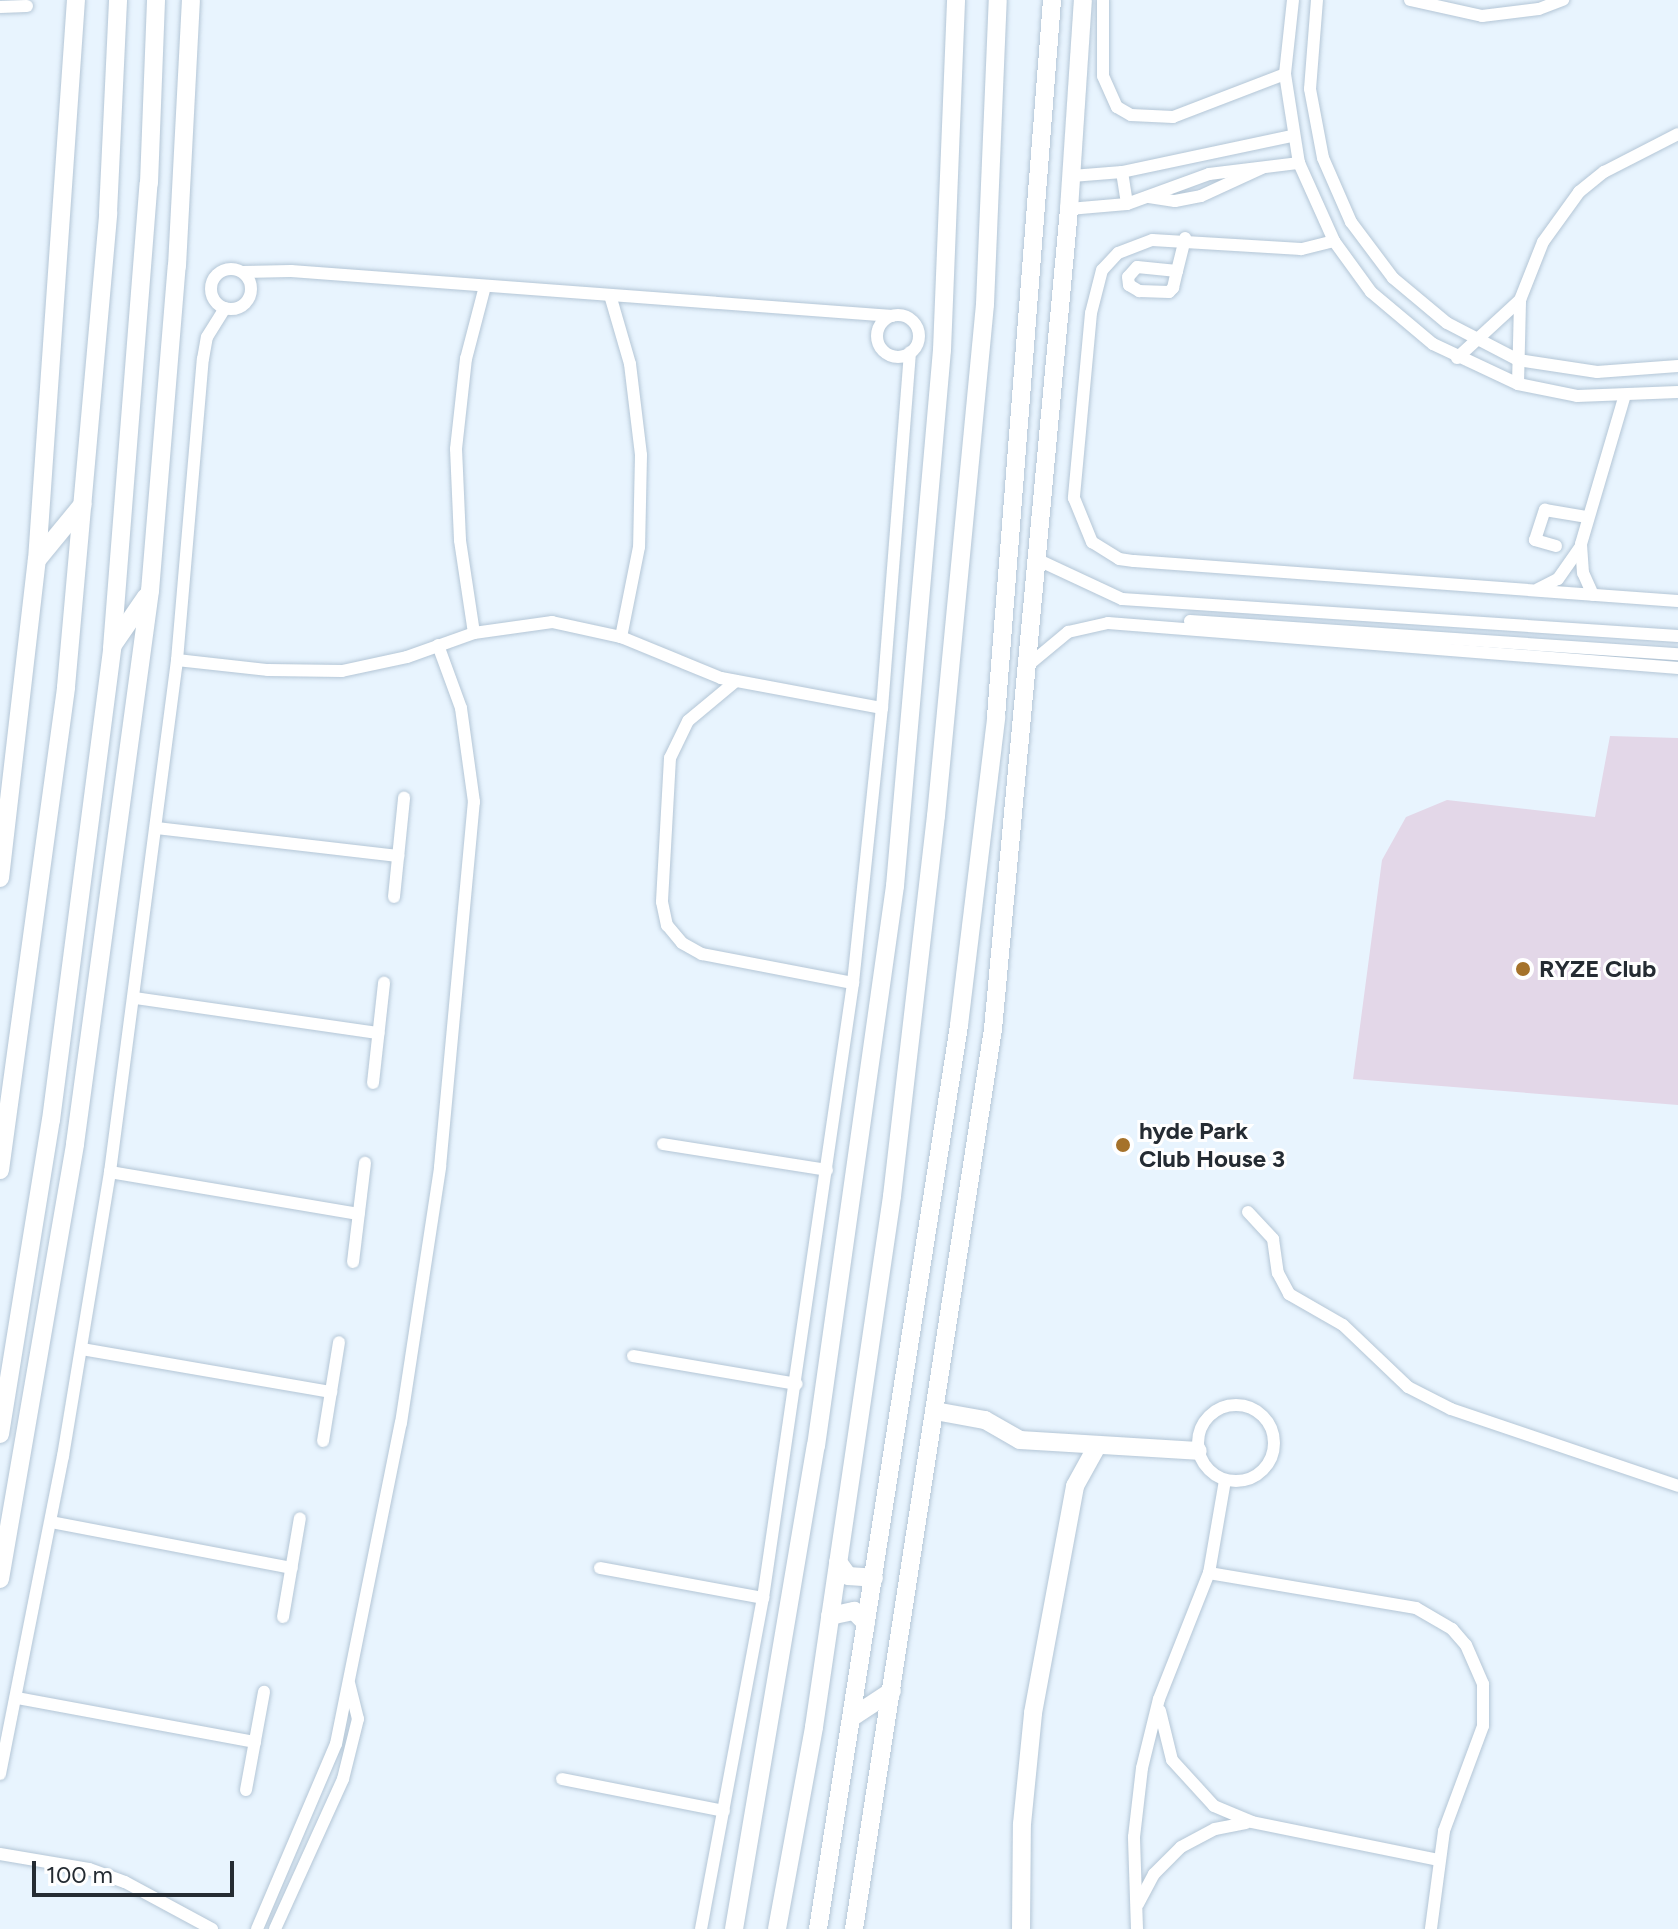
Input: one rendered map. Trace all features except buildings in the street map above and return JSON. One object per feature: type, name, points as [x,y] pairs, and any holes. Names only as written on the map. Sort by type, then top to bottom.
[{"type":"street","points":[[0,878],[4,812],[37,560],[76,0]]},
{"type":"street","points":[[0,1170],[48,844],[83,504],[108,213],[118,0]]},
{"type":"street","points":[[0,1434],[54,1105],[112,648],[148,199],[156,0]]},
{"type":"street","points":[[0,1579],[75,1144],[150,591],[177,266],[191,0]]},
{"type":"street","points":[[734,1929],[816,1446],[901,815],[942,350],[956,0]]},
{"type":"street","points":[[777,1929],[830,1616],[892,1196],[936,816],[984,319],[998,0]]},
{"type":"street","points":[[818,1929],[959,1025],[996,717],[1030,322],[1052,0]]},
{"type":"street","points":[[854,1929],[993,1029],[1034,558],[1072,176],[1083,0]]},
{"type":"street","points":[[1103,0],[1103,76],[1117,107],[1131,115],[1173,117],[1285,74]]},
{"type":"street","points":[[1293,0],[1285,74],[1292,136],[1299,163],[1334,241],[1391,311],[1457,358],[1518,384],[1577,396],[1624,398],[1678,392]]},
{"type":"street","points":[[1317,0],[1310,89],[1323,158],[1335,191],[1370,251],[1393,278],[1419,302],[1478,341],[1518,360],[1597,372],[1678,366]]},
{"type":"street","points":[[1410,0],[1482,16],[1539,9],[1563,0]]},
{"type":"street","points":[[0,7],[27,6]]},
{"type":"street","points":[[1518,384],[1520,300],[1543,242],[1579,192],[1631,154],[1678,134]]},
{"type":"street","points":[[1072,176],[1122,172],[1292,136]]},
{"type":"street","points":[[1069,209],[1127,204],[1209,174],[1299,163]]},
{"type":"street","points":[[1149,197],[1175,201],[1201,196],[1262,168]]},
{"type":"street","points":[[1122,172],[1127,204]]},
{"type":"street","points":[[1334,241],[1301,249],[1185,238],[1152,240],[1118,253],[1095,284],[1074,498],[1082,529],[1092,542],[1119,559],[1134,561],[1678,601]]},
{"type":"street","points":[[1177,271],[1185,238]]},
{"type":"street","points":[[243,272],[250,284],[249,297],[239,307],[225,308],[213,299],[211,283],[221,271],[291,271],[906,317],[916,326],[918,338],[910,352],[882,708],[853,983],[797,1384],[763,1598],[701,1929]]},
{"type":"street","points":[[474,633],[460,540],[456,449],[466,359],[485,286]]},
{"type":"street","points":[[610,295],[630,364],[641,455],[639,547],[621,637]]},
{"type":"street","points":[[1457,358],[1520,300]]},
{"type":"street","points":[[0,1774],[51,1522],[110,1172],[177,660],[203,359],[212,326],[225,308]]},
{"type":"street","points":[[892,316],[878,331],[879,345],[889,355],[910,352]]},
{"type":"street","points":[[1030,322],[1052,375]]},
{"type":"street","points":[[1593,595],[1583,573],[1581,544],[1624,398]]},
{"type":"street","points":[[37,560],[83,504]]},
{"type":"street","points":[[1556,546],[1535,540],[1545,510],[1587,517]]},
{"type":"street","points":[[1533,591],[1558,579],[1581,544]]},
{"type":"street","points":[[1034,558],[1122,599],[1678,636]]},
{"type":"street","points":[[112,648],[150,591]]},
{"type":"street","points":[[1027,646],[1099,614],[1678,654]]},
{"type":"street","points":[[177,660],[326,672],[375,666],[474,633],[552,622],[621,637],[736,681],[882,708]]},
{"type":"street","points":[[1026,667],[1068,632],[1108,623],[1678,668]]},
{"type":"street","points":[[257,1929],[327,1773],[349,1684],[422,1296],[465,927],[473,784],[461,708],[438,645]]},
{"type":"street","points":[[736,681],[688,721],[670,758],[662,902],[667,925],[682,943],[702,954],[853,983]]},
{"type":"street","points":[[996,717],[1021,720]]},
{"type":"street","points":[[394,897],[404,798]]},
{"type":"street","points":[[901,815],[936,816]]},
{"type":"street","points":[[156,828],[398,856]]},
{"type":"street","points":[[373,1083],[384,983]]},
{"type":"street","points":[[135,998],[378,1033]]},
{"type":"street","points":[[959,1025],[993,1029]]},
{"type":"street","points":[[663,1144],[827,1170]]},
{"type":"street","points":[[353,1262],[365,1163]]},
{"type":"street","points":[[110,1172],[358,1214]]},
{"type":"street","points":[[1248,1212],[1273,1239],[1278,1273],[1289,1294],[1343,1325],[1382,1368],[1415,1391],[1451,1409],[1678,1486]]},
{"type":"street","points":[[323,1441],[339,1342]]},
{"type":"street","points":[[82,1349],[331,1392]]},
{"type":"street","points":[[633,1356],[797,1384]]},
{"type":"street","points":[[1247,1407],[1268,1423],[1273,1435],[1270,1460],[1251,1478],[1225,1480],[1212,1474],[1198,1451],[1202,1426],[1221,1408],[1247,1407]]},
{"type":"street","points":[[935,1411],[985,1420],[1020,1440],[1096,1448],[1198,1451]]},
{"type":"street","points":[[1021,1929],[1022,1824],[1033,1713],[1075,1486],[1096,1448]]},
{"type":"street","points":[[1137,1929],[1137,1802],[1159,1699],[1209,1573],[1225,1480]]},
{"type":"street","points":[[283,1617],[300,1518]]},
{"type":"street","points":[[51,1522],[292,1568]]},
{"type":"street","points":[[838,1562],[848,1576],[874,1578]]},
{"type":"street","points":[[600,1568],[763,1598]]},
{"type":"street","points":[[1209,1573],[1416,1608],[1452,1629],[1466,1645],[1483,1684],[1483,1726],[1452,1803],[1438,1860],[1431,1929]]},
{"type":"street","points":[[830,1616],[854,1611],[866,1623]]},
{"type":"street","points":[[275,1929],[352,1747],[358,1719],[349,1684]]},
{"type":"street","points":[[851,1718],[892,1691]]},
{"type":"street","points":[[246,1790],[264,1692]]},
{"type":"street","points":[[17,1698],[255,1742]]},
{"type":"street","points":[[1159,1699],[1164,1741],[1183,1778],[1214,1806],[1252,1822],[1438,1860]]},
{"type":"street","points":[[562,1779],[724,1811]]},
{"type":"street","points":[[1136,1908],[1154,1874],[1181,1847],[1215,1829],[1252,1822]]},
{"type":"street","points":[[299,1837],[312,1843]]},
{"type":"street","points":[[0,1854],[89,1869],[149,1893],[212,1929]]},
{"type":"shaded area","name":"RYZE Club","points":[[1610,736],[1678,738],[1678,1105],[1353,1079],[1382,860],[1406,817],[1447,800],[1595,817]]},
{"type":"place","name":"RYZE Club","points":[[1523,969]]},
{"type":"place","name":"hyde Park Club House 3","points":[[1123,1145]]}]
